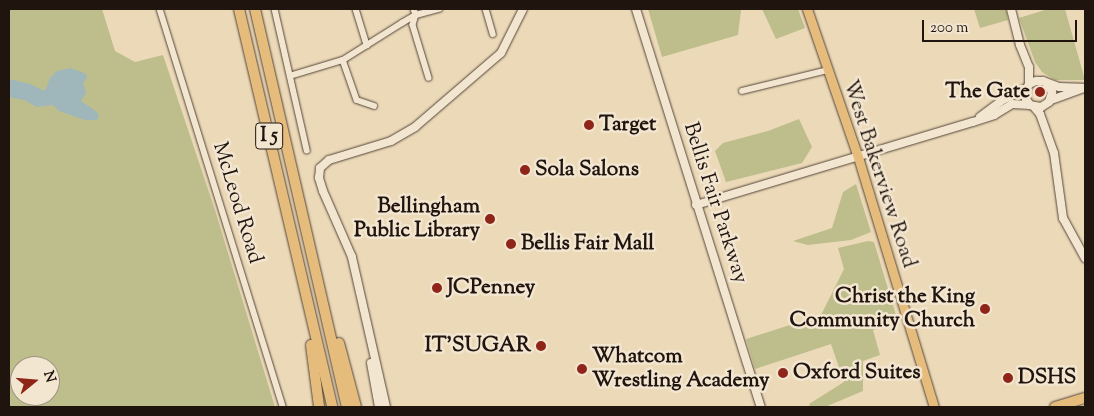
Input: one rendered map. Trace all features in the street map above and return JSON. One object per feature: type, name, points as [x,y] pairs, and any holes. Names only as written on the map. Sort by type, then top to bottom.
[{"type":"highway","name":"I 5","points":[[255,9],[347,407]]},
{"type":"highway","name":"I 5","points":[[240,11],[332,407]]},
{"type":"highway","points":[[304,218],[356,407]]},
{"type":"highway","points":[[296,255],[311,344],[319,407]]},
{"type":"highway","points":[[1055,407],[1085,398]]},
{"type":"highway","points":[[1075,407],[1085,404]]},
{"type":"main road","name":"West Bakerview Road","points":[[807,9],[858,157],[934,407]]},
{"type":"street","name":"McLeod Road","points":[[160,9],[283,407]]},
{"type":"street","points":[[276,9],[308,150]]},
{"type":"street","points":[[356,9],[367,45]]},
{"type":"street","points":[[414,9],[416,15],[413,25],[429,78]]},
{"type":"street","points":[[290,76],[343,60],[416,15],[439,9]]},
{"type":"street","points":[[486,9],[493,34]]},
{"type":"street","points":[[386,407],[352,258],[319,178],[322,165],[338,157],[391,141],[407,134],[501,53],[508,43],[523,9]]},
{"type":"street","name":"Bellis Fair Parkway","points":[[636,9],[761,407]]},
{"type":"street","points":[[1010,9],[1029,67],[1026,97],[1040,114],[1052,147]]},
{"type":"street","points":[[1020,41],[1043,82],[1052,92],[1047,118],[1063,218],[1085,258]]},
{"type":"street","points":[[343,60],[356,100],[374,106]]},
{"type":"street","points":[[742,92],[828,70]]},
{"type":"street","points":[[973,122],[1001,101],[1028,86],[1043,82],[1059,87],[1084,88]]},
{"type":"street","points":[[696,205],[973,122],[994,115],[1012,104],[1041,107],[1084,88]]},
{"type":"street","points":[[369,336],[370,356],[378,407]]},
{"type":"green space","points":[[9,9],[102,9],[115,51],[135,62],[163,55],[215,210],[275,407],[9,407]]},
{"type":"green space","points":[[648,9],[744,9],[741,10],[738,35],[662,57]]},
{"type":"green space","points":[[762,9],[798,9],[805,28],[776,39]]},
{"type":"green space","points":[[974,9],[1006,9],[1008,20],[980,28]]},
{"type":"green space","points":[[1048,9],[1065,9],[1085,80],[1055,80],[1042,72],[1035,62],[1019,18]]},
{"type":"green space","points":[[799,119],[812,147],[802,163],[726,182],[715,151],[723,143],[768,131]]},
{"type":"green space","points":[[856,184],[871,232],[851,240],[808,245],[793,241],[832,228],[843,192]]},
{"type":"green space","points":[[868,241],[874,242],[898,322],[873,330],[880,355],[863,361],[863,391],[825,407],[810,407],[809,404],[844,382],[831,344],[755,369],[746,339],[821,315],[844,269],[838,248]]},
{"type":"water","points":[[71,68],[86,74],[87,78],[83,83],[86,92],[81,101],[97,112],[99,117],[97,120],[85,120],[59,111],[53,105],[37,107],[24,100],[9,97],[9,79],[30,84],[45,91],[50,78],[57,71]]},
{"type":"place","name":"The Gate","points":[[1040,92]]},
{"type":"place","name":"Target","points":[[589,125]]},
{"type":"place","name":"Sola Salons","points":[[525,170]]},
{"type":"place","name":"Bellingham Public Library","points":[[490,219]]},
{"type":"place","name":"Bellis Fair Mall","points":[[511,244]]},
{"type":"place","name":"JCPenney","points":[[437,288]]},
{"type":"place","name":"Christ the King Community Church","points":[[985,309]]},
{"type":"place","name":"IT'SUGAR","points":[[541,346]]},
{"type":"place","name":"Whatcom Wrestling Academy","points":[[582,369]]},
{"type":"place","name":"Oxford Suites","points":[[783,373]]},
{"type":"place","name":"DSHS","points":[[1008,378]]}]
